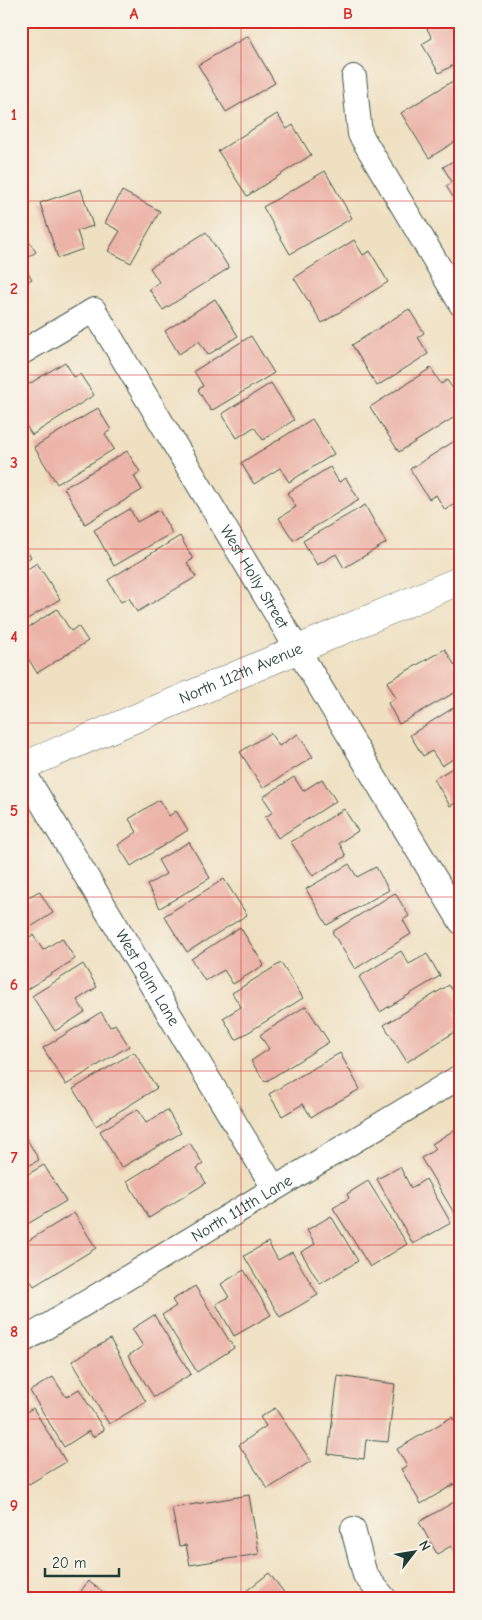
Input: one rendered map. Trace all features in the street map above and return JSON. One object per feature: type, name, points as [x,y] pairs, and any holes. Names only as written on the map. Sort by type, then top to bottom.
[{"type":"street","points":[[354,77],[360,134],[461,304]]},
{"type":"street","name":"West Holly Street","points":[[21,353],[94,310],[461,922]]},
{"type":"street","name":"North 112th Avenue","points":[[21,768],[461,580]]},
{"type":"street","name":"West Palm Lane","points":[[21,768],[274,1188]]},
{"type":"street","name":"North 111th Lane","points":[[21,1342],[461,1076]]},
{"type":"street","points":[[353,1529],[365,1575],[385,1599]]},
{"type":"building","points":[[423,21],[461,21],[461,61],[439,73],[422,44],[432,38]]},
{"type":"building","points":[[248,36],[275,83],[226,112],[198,65]]},
{"type":"building","points":[[451,82],[461,98],[461,138],[429,158],[401,113]]},
{"type":"building","points":[[277,114],[287,129],[293,125],[311,155],[247,196],[218,151]]},
{"type":"building","points":[[461,156],[461,209],[446,186],[452,182],[443,167]]},
{"type":"building","points":[[325,171],[352,218],[290,254],[263,207]]},
{"type":"building","points":[[81,189],[93,226],[77,231],[83,249],[58,258],[40,203]]},
{"type":"building","points":[[122,191],[160,211],[131,263],[108,251],[120,231],[105,223]]},
{"type":"building","points":[[21,230],[36,252],[21,262]]},
{"type":"building","points":[[206,232],[229,268],[163,310],[149,289],[159,282],[150,268]]},
{"type":"building","points":[[354,240],[363,255],[370,251],[388,282],[322,323],[294,278]]},
{"type":"building","points":[[21,263],[32,279],[21,285]]},
{"type":"building","points":[[215,299],[238,336],[208,355],[199,341],[179,354],[165,331]]},
{"type":"building","points":[[409,309],[424,333],[418,337],[428,354],[377,386],[352,345]]},
{"type":"building","points":[[251,336],[274,373],[211,411],[198,390],[203,386],[194,371]]},
{"type":"building","points":[[65,362],[74,377],[80,374],[94,395],[32,435],[21,418],[21,389]]},
{"type":"building","points":[[431,368],[441,384],[447,380],[461,401],[461,413],[399,452],[370,407]]},
{"type":"building","points":[[271,383],[294,420],[263,440],[254,427],[237,438],[222,414]]},
{"type":"building","points":[[98,408],[111,430],[105,434],[114,449],[57,484],[34,447]]},
{"type":"building","points":[[312,419],[334,454],[289,482],[280,468],[254,484],[241,463]]},
{"type":"building","points":[[461,437],[461,500],[445,510],[436,495],[429,499],[410,469]]},
{"type":"building","points":[[127,451],[140,472],[134,476],[142,490],[85,524],[64,488]]},
{"type":"building","points":[[330,467],[339,482],[346,478],[359,500],[293,540],[279,518],[296,507],[287,493]]},
{"type":"building","points":[[365,505],[386,543],[344,568],[336,554],[317,565],[303,541]]},
{"type":"building","points":[[130,509],[137,522],[159,510],[172,533],[114,566],[94,530]]},
{"type":"building","points":[[180,536],[193,559],[187,563],[196,577],[137,612],[129,598],[121,602],[108,580]]},
{"type":"building","points":[[21,542],[31,557],[21,564]]},
{"type":"building","points":[[37,563],[60,599],[21,623],[21,573]]},
{"type":"building","points":[[57,609],[71,631],[78,626],[88,641],[37,673],[28,658],[21,663],[21,632]]},
{"type":"building","points":[[445,649],[461,676],[461,689],[399,724],[388,703],[396,698],[387,682]]},
{"type":"building","points":[[461,703],[461,754],[442,766],[432,751],[423,756],[410,735]]},
{"type":"building","points":[[270,733],[279,746],[298,734],[313,757],[263,788],[240,752]]},
{"type":"building","points":[[461,763],[461,800],[450,806],[434,779]]},
{"type":"building","points":[[294,777],[303,791],[322,779],[336,801],[278,838],[265,817],[273,812],[263,797]]},
{"type":"building","points":[[159,800],[169,816],[176,811],[188,830],[131,866],[118,845],[137,832],[129,819]]},
{"type":"building","points":[[344,809],[358,831],[339,843],[346,856],[313,876],[291,842]]},
{"type":"building","points":[[189,842],[210,878],[160,908],[147,885],[166,874],[158,860]]},
{"type":"building","points":[[349,864],[357,877],[376,867],[389,890],[327,925],[306,889]]},
{"type":"building","points":[[224,879],[247,915],[187,952],[164,916]]},
{"type":"building","points":[[39,891],[53,913],[21,933],[21,902]]},
{"type":"building","points":[[395,893],[409,916],[403,920],[411,934],[355,969],[332,932]]},
{"type":"building","points":[[240,927],[264,965],[233,984],[224,970],[205,981],[191,959]]},
{"type":"building","points":[[33,935],[43,950],[62,938],[75,959],[21,993],[21,942]]},
{"type":"building","points":[[401,951],[409,964],[427,954],[440,976],[380,1012],[359,977]]},
{"type":"building","points":[[281,963],[303,998],[236,1040],[223,1018],[241,1007],[232,993]]},
{"type":"building","points":[[83,964],[97,987],[77,1000],[85,1012],[55,1031],[32,996]]},
{"type":"building","points":[[449,985],[461,1003],[461,1009],[454,1013],[461,1024],[461,1028],[407,1062],[384,1025]]},
{"type":"building","points":[[306,1006],[329,1042],[265,1082],[251,1061],[269,1049],[260,1035]]},
{"type":"building","points":[[101,1012],[110,1027],[115,1024],[129,1046],[66,1085],[43,1048]]},
{"type":"building","points":[[134,1052],[157,1088],[96,1126],[73,1089]]},
{"type":"building","points":[[340,1053],[360,1089],[311,1117],[303,1104],[282,1116],[269,1094]]},
{"type":"building","points":[[138,1109],[146,1123],[167,1110],[181,1133],[121,1168],[100,1131]]},
{"type":"building","points":[[21,1129],[39,1160],[21,1170]]},
{"type":"building","points":[[454,1130],[461,1141],[461,1213],[456,1216],[421,1158],[436,1149],[432,1144]]},
{"type":"building","points":[[190,1143],[203,1164],[197,1168],[206,1183],[149,1218],[127,1181]]},
{"type":"building","points":[[44,1165],[66,1201],[21,1228],[21,1178]]},
{"type":"building","points":[[400,1167],[411,1188],[426,1179],[451,1223],[413,1244],[377,1179]]},
{"type":"building","points":[[368,1181],[407,1244],[370,1267],[333,1208],[349,1198],[347,1194]]},
{"type":"building","points":[[74,1213],[96,1248],[34,1286],[21,1266],[21,1245]]},
{"type":"building","points":[[331,1216],[358,1261],[320,1284],[301,1252],[315,1244],[307,1230]]},
{"type":"building","points":[[268,1242],[278,1260],[292,1252],[318,1295],[280,1317],[244,1256]]},
{"type":"building","points":[[244,1270],[271,1315],[234,1336],[216,1304],[229,1297],[221,1284]]},
{"type":"building","points":[[195,1286],[234,1348],[197,1372],[162,1315],[176,1306],[172,1300]]},
{"type":"building","points":[[154,1315],[191,1374],[154,1397],[128,1356],[143,1346],[132,1329]]},
{"type":"building","points":[[110,1339],[146,1402],[109,1424],[72,1361]]},
{"type":"building","points":[[338,1376],[395,1384],[388,1442],[366,1440],[364,1459],[328,1454]]},
{"type":"building","points":[[53,1377],[66,1397],[79,1389],[104,1430],[93,1437],[89,1431],[64,1447],[30,1391]]},
{"type":"building","points":[[33,1408],[66,1462],[29,1484],[21,1472],[21,1415]]},
{"type":"building","points":[[275,1408],[311,1461],[268,1489],[239,1445],[266,1426],[260,1417]]},
{"type":"building","points":[[452,1417],[461,1431],[461,1480],[421,1504],[401,1469],[407,1466],[397,1449]]},
{"type":"building","points":[[249,1495],[259,1554],[190,1565],[186,1545],[179,1546],[172,1508]]},
{"type":"building","points":[[461,1498],[461,1564],[451,1546],[437,1554],[419,1522]]},
{"type":"building","points":[[269,1573],[289,1599],[236,1599]]},
{"type":"building","points":[[88,1581],[113,1599],[76,1599]]}]
